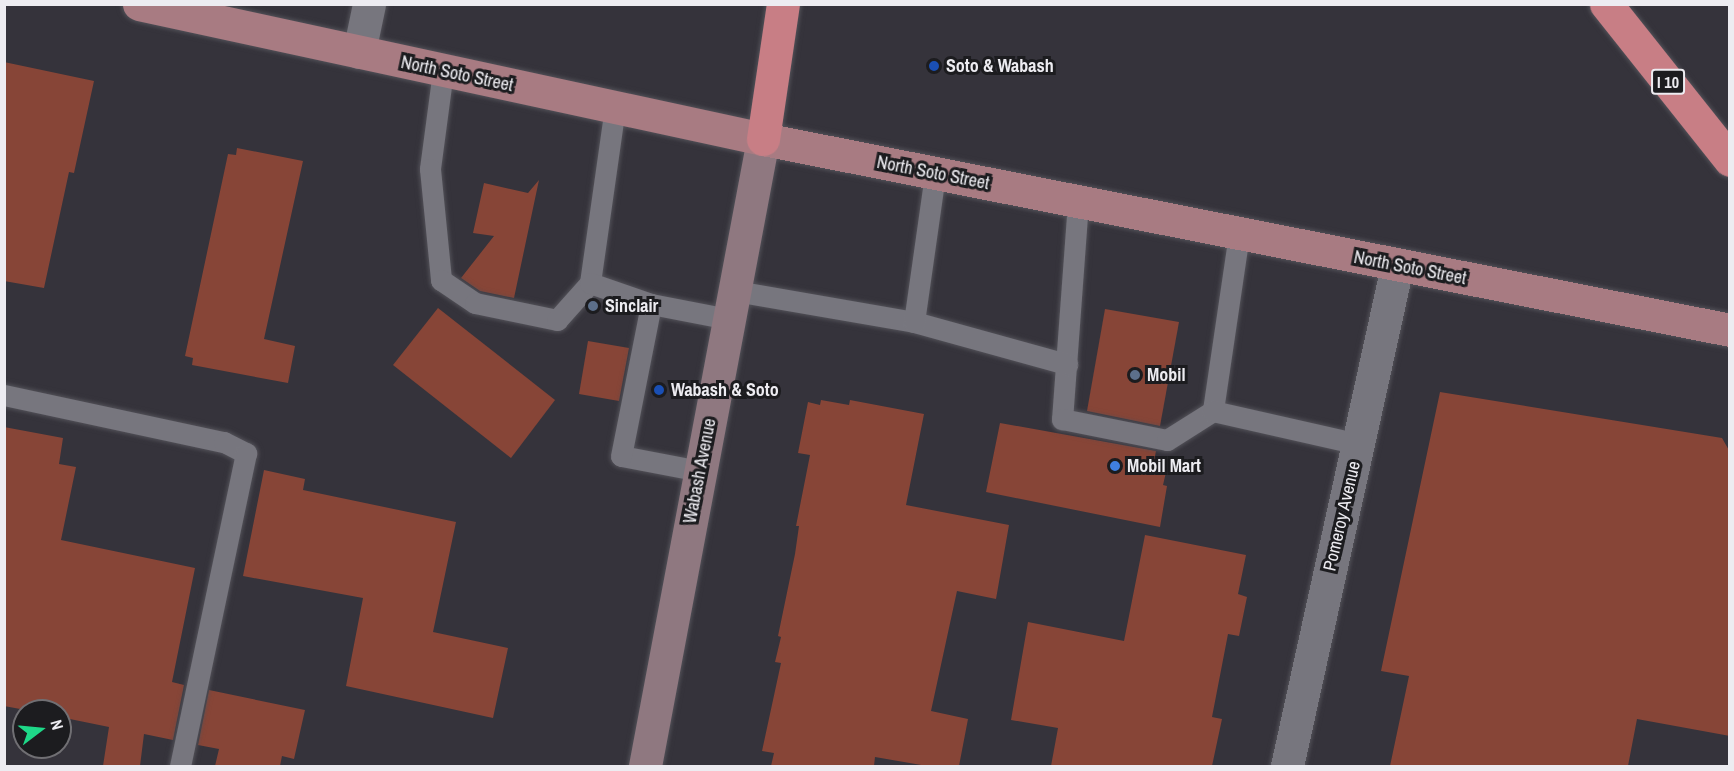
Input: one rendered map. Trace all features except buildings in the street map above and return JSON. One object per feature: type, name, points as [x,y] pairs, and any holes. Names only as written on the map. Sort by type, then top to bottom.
[{"type":"highway","points":[[763,139],[783,4]]},
{"type":"highway","name":"I 10","points":[[1606,4],[1730,160]]},
{"type":"main road","name":"North Soto Street","points":[[139,4],[763,139],[1716,327]]},
{"type":"street","points":[[359,52],[369,4]]},
{"type":"street","name":"Wabash Avenue","points":[[645,766],[763,139]]},
{"type":"street","name":"Pomeroy Avenue","points":[[1287,766],[1398,266]]},
{"type":"lane","points":[[443,71],[430,169],[441,280],[475,303],[557,320],[590,283],[615,107]]},
{"type":"lane","points":[[914,322],[935,174]]},
{"type":"lane","points":[[1078,202],[1062,419],[1167,440],[1213,411],[1358,444]]},
{"type":"lane","points":[[1213,411],[1239,234]]},
{"type":"lane","points":[[590,283],[651,304],[732,305],[914,322],[1067,364]]},
{"type":"lane","points":[[651,304],[621,456],[700,471]]},
{"type":"lane","points":[[4,395],[224,442],[246,453],[180,766]]},
{"type":"place","name":"Soto & Wabash","points":[[934,66]]},
{"type":"place","name":"Sinclair","points":[[593,306]]},
{"type":"place","name":"Mobil","points":[[1135,375]]},
{"type":"place","name":"Wabash & Soto","points":[[659,390]]},
{"type":"place","name":"Mobil Mart","points":[[1115,466]]}]
